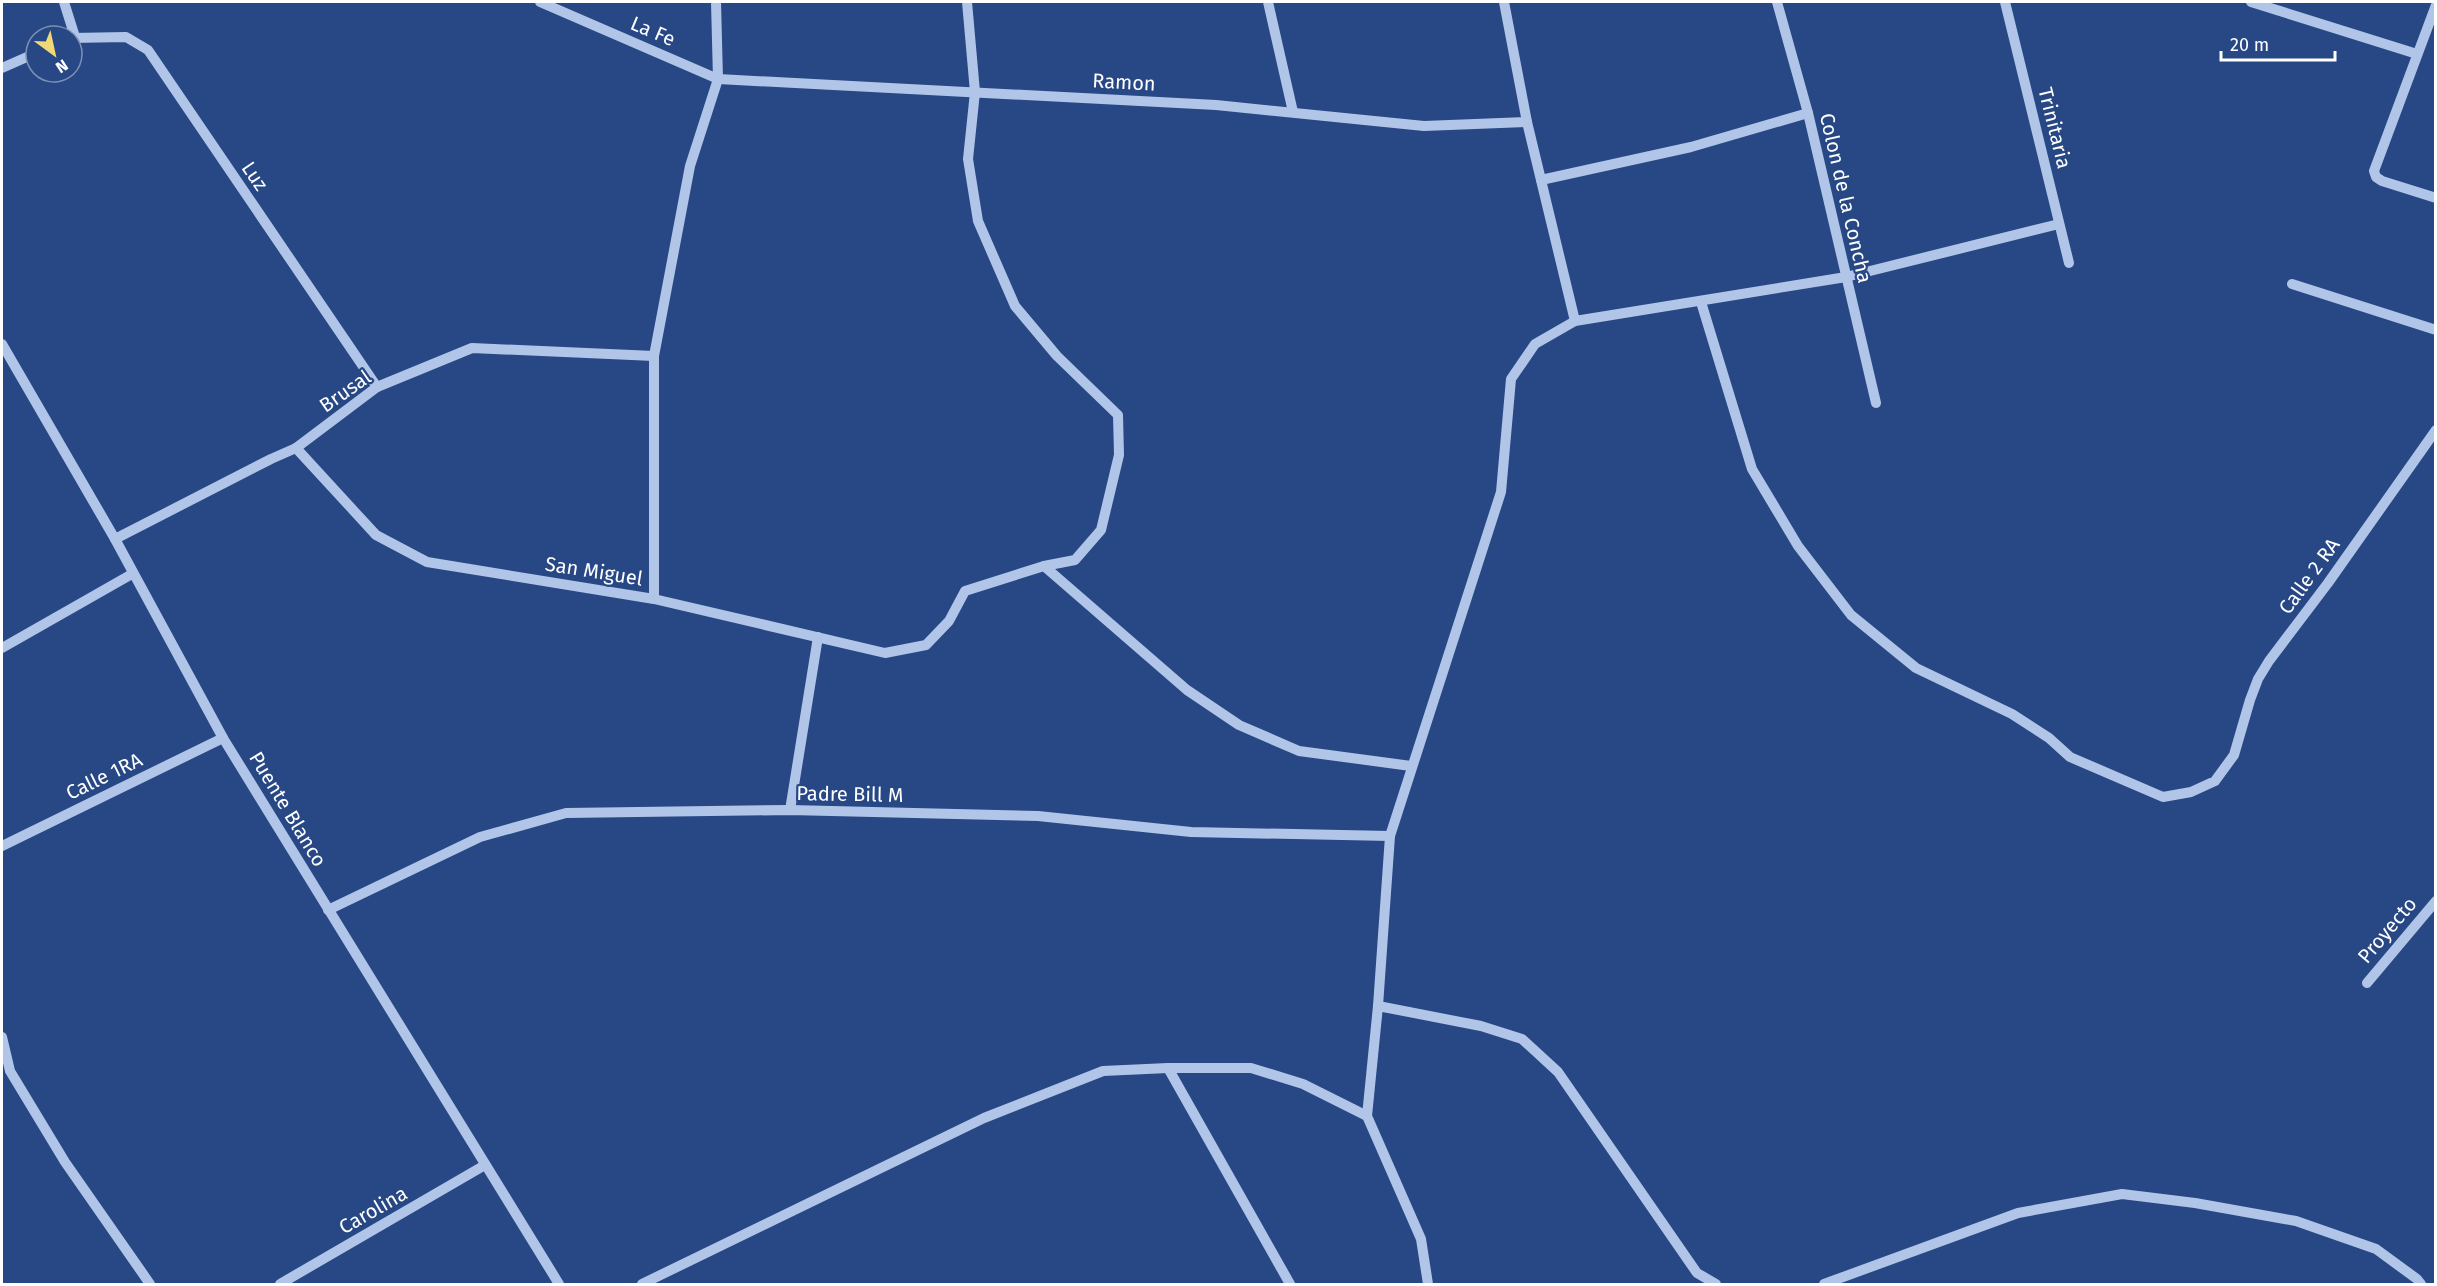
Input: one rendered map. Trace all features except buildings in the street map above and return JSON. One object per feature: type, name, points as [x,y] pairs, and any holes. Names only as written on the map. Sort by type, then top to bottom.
[{"type":"street","points":[[64,2],[70,24]]},
{"type":"street","name":"La Fe","points":[[540,2],[718,79]]},
{"type":"street","points":[[654,599],[654,356],[690,166],[718,79],[716,2]]},
{"type":"street","points":[[967,2],[975,92],[968,159],[978,221],[1015,306],[1057,356],[1118,415],[1119,455],[1101,530],[1075,561],[1044,566]]},
{"type":"street","points":[[1268,2],[1293,112]]},
{"type":"street","points":[[1504,2],[1527,122],[1575,321]]},
{"type":"street","name":"Colon de la Concha","points":[[1777,2],[1808,113],[1876,403]]},
{"type":"street","name":"Trinitaria","points":[[2005,2],[2069,263]]},
{"type":"street","points":[[2251,2],[2417,54]]},
{"type":"street","points":[[2436,5],[2374,171],[2376,177],[2382,181],[2436,198]]},
{"type":"street","name":"Luz","points":[[84,37],[126,38],[148,50],[377,387]]},
{"type":"street","points":[[2,68],[24,58]]},
{"type":"street","name":"Ramon","points":[[718,79],[1216,105],[1424,126],[1527,122]]},
{"type":"street","points":[[1541,180],[1691,147],[1808,113]]},
{"type":"street","points":[[1428,1284],[1421,1239],[1367,1116],[1378,1006],[1390,836],[1501,492],[1511,380],[1535,344],[1575,321],[1846,277],[2059,224]]},
{"type":"street","points":[[2292,284],[2436,330]]},
{"type":"street","name":"Calle 2 RA","points":[[1701,302],[1752,469],[1798,546],[1851,615],[1916,668],[2012,714],[2049,738],[2070,757],[2163,797],[2191,792],[2215,781],[2234,755],[2250,700],[2269,661],[2328,583],[2436,430]]},
{"type":"street","name":"Puente Blanco","points":[[2,344],[115,539],[223,738],[559,1284]]},
{"type":"street","name":"Brusal","points":[[115,539],[296,448],[377,387],[472,348],[654,356]]},
{"type":"street","name":"San Miguel","points":[[296,448],[376,535],[427,562],[654,599],[885,653],[926,645],[949,621],[965,591],[1044,566]]},
{"type":"street","points":[[1044,566],[1187,690],[1239,725],[1299,751],[1411,766]]},
{"type":"street","points":[[2,648],[132,574]]},
{"type":"street","points":[[790,810],[818,637]]},
{"type":"street","name":"Calle 1RA","points":[[2,846],[223,738]]},
{"type":"street","name":"Padre Bill M","points":[[328,910],[480,837],[566,813],[790,810],[1038,816],[1191,832],[1390,836]]},
{"type":"street","name":"Proyecto","points":[[2367,983],[2436,901]]},
{"type":"street","points":[[1378,1006],[1481,1026],[1522,1039],[1558,1072],[1697,1273],[1716,1284]]},
{"type":"street","points":[[2,1037],[10,1071],[65,1162],[150,1284]]},
{"type":"street","points":[[1168,1068],[1290,1284]]},
{"type":"street","points":[[642,1284],[984,1118],[1103,1071],[1251,1068],[1303,1084],[1367,1116]]},
{"type":"street","name":"Carolina","points":[[280,1284],[485,1165]]},
{"type":"street","points":[[1824,1284],[1840,1282],[2018,1213],[2122,1194],[2195,1203],[2296,1221],[2376,1249],[2418,1279],[2421,1284]]}]
